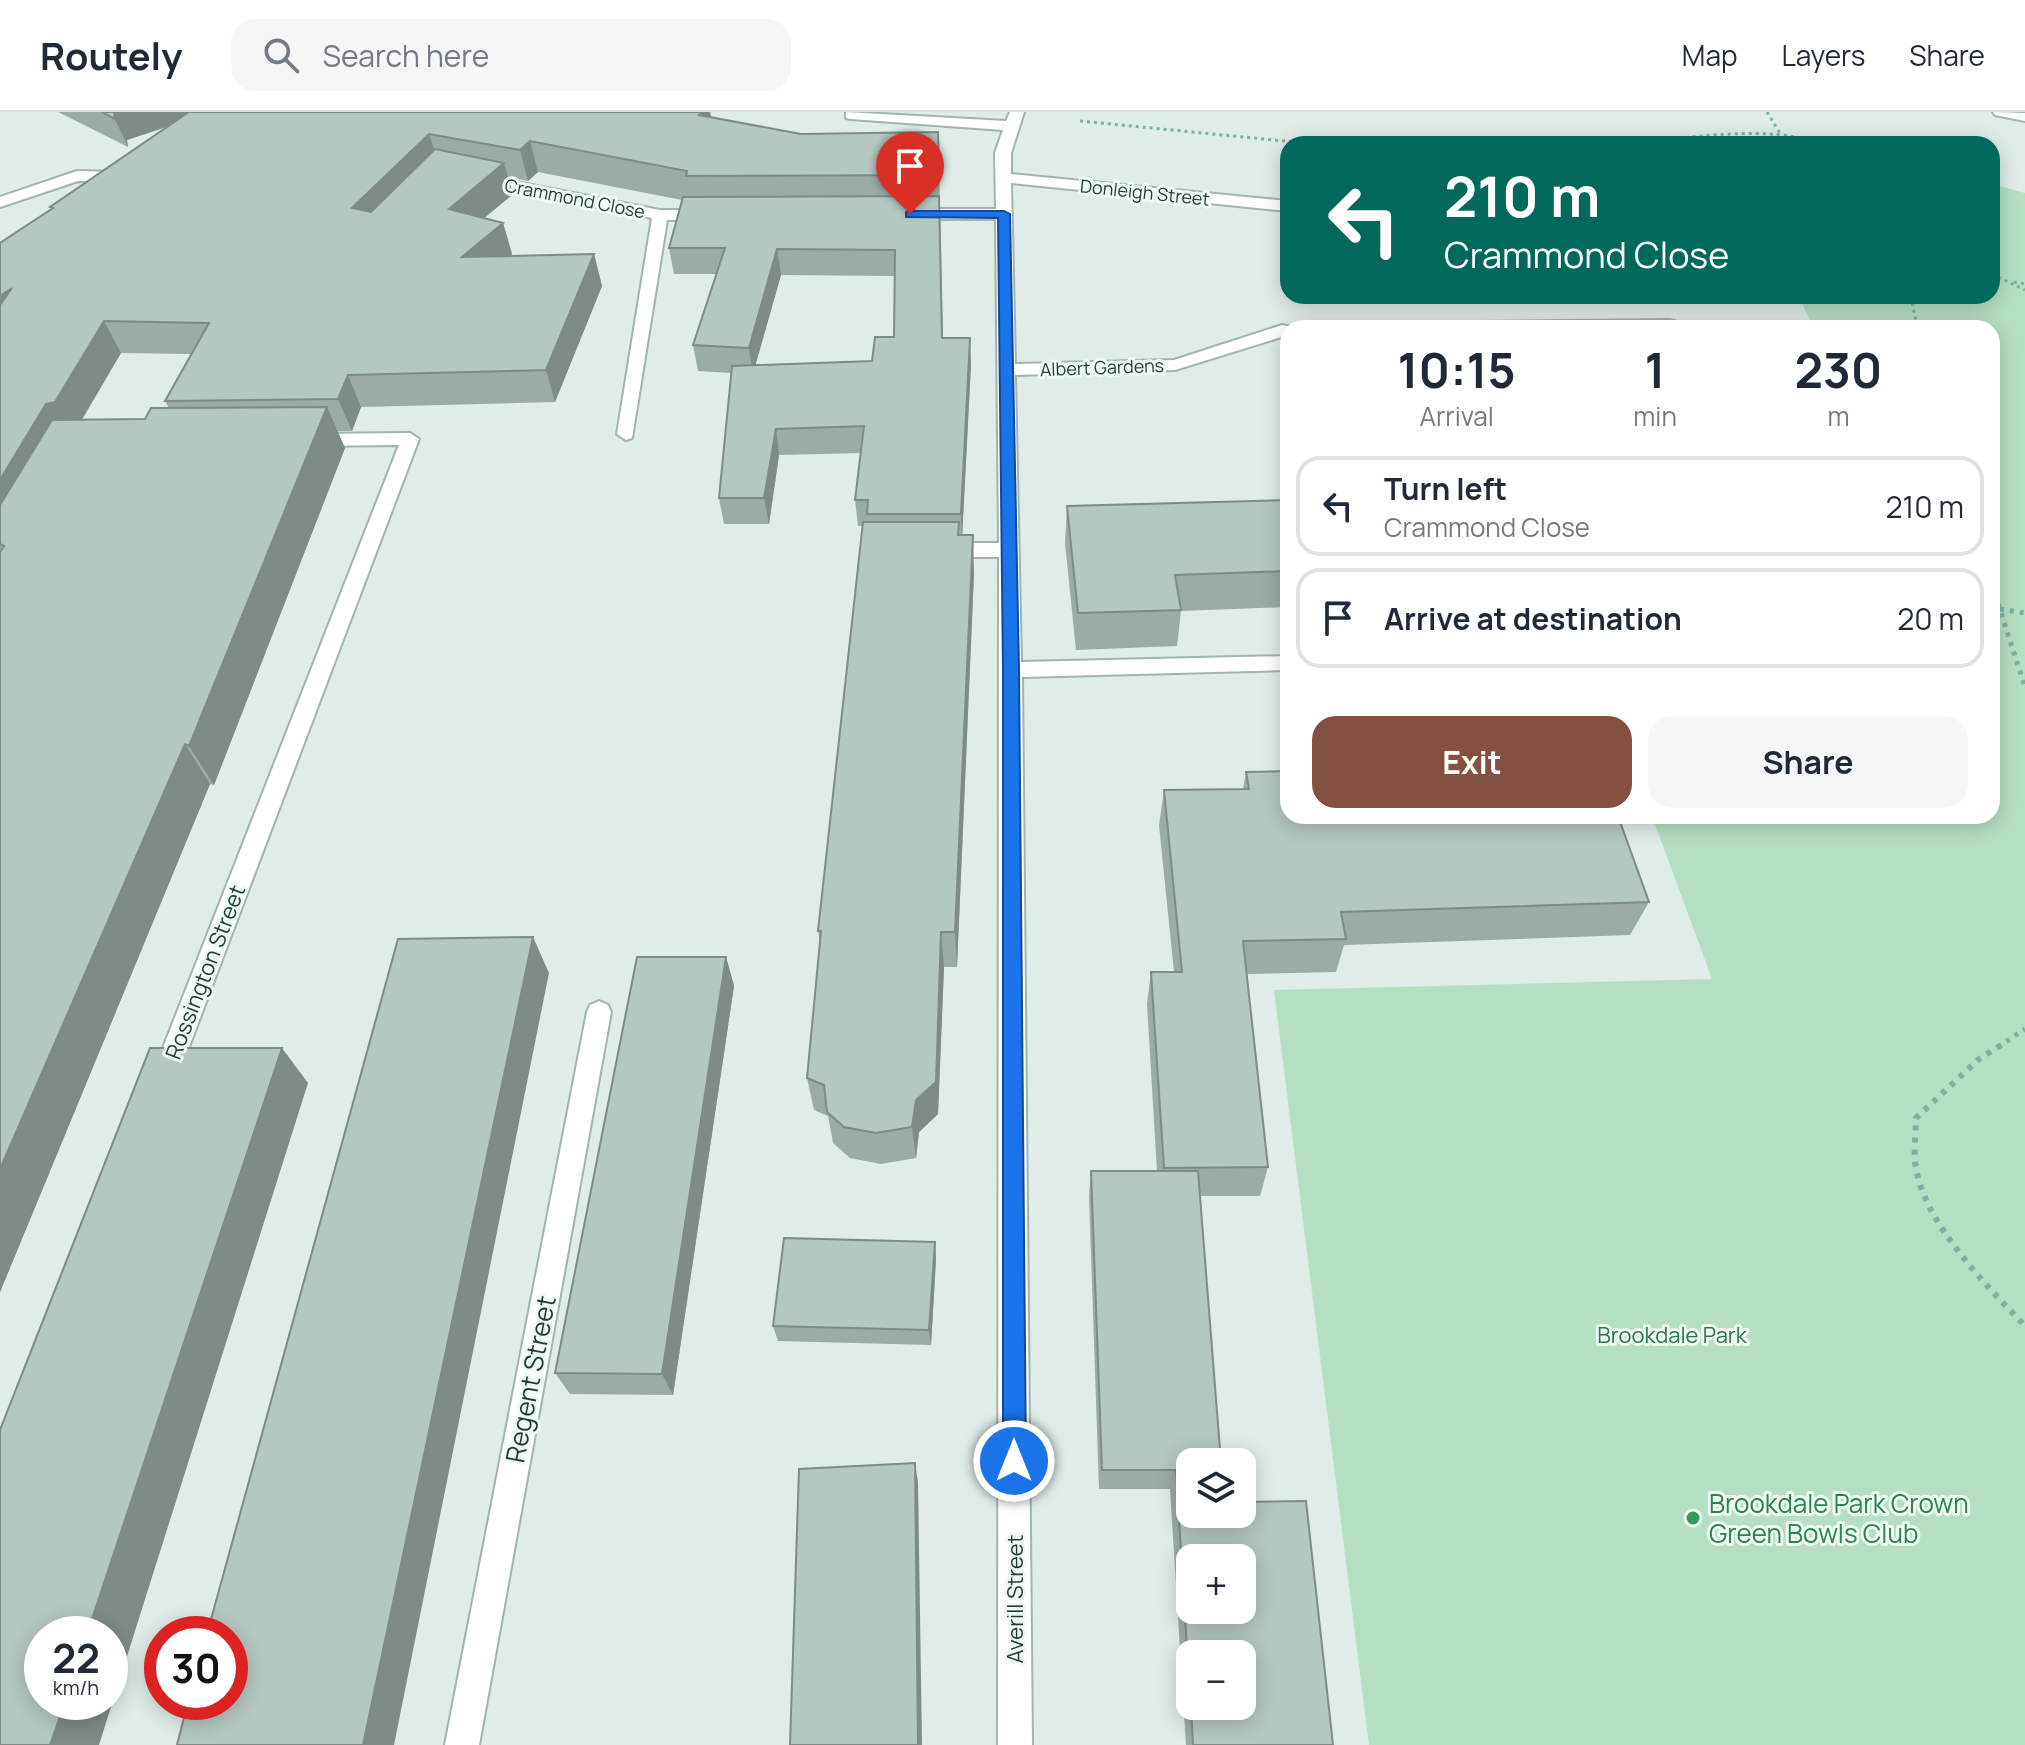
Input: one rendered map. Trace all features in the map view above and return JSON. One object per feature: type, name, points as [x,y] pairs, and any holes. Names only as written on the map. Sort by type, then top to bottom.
[{"type":"street","points":[[2000,112],[2025,117]]},
{"type":"street","points":[[851,115],[1014,119]]},
{"type":"street","name":"Averill Street","points":[[1014,119],[1003,153],[1003,178],[1011,670],[1015,1745]]},
{"type":"street","points":[[0,202],[77,176],[124,173],[92,195]]},
{"type":"street","name":"Crammond Close","points":[[457,175],[660,215],[722,215]]},
{"type":"street","name":"Donleigh Street","points":[[1003,178],[1280,205]]},
{"type":"street","points":[[894,214],[1004,214]]},
{"type":"street","name":"Crammond Close","points":[[626,434],[660,215]]},
{"type":"street","name":"Albert Gardens","points":[[1006,370],[1175,365],[1280,332]]},
{"type":"street","name":"Rossington Street","points":[[154,1105],[410,439],[290,440]]},
{"type":"street","points":[[918,550],[1009,550]]},
{"type":"street","points":[[1011,670],[1280,663]]},
{"type":"street","name":"Regent Street","points":[[462,1745],[599,1012]]},
{"type":"path","points":[[1767,112],[1781,135]]},
{"type":"path","points":[[1080,121],[1280,141]]},
{"type":"path","points":[[1759,136],[1789,136]]},
{"type":"path","points":[[2000,279],[2025,287]]},
{"type":"path","points":[[2025,613],[2000,609],[2025,687]]},
{"type":"path","points":[[2025,1029],[1979,1059],[1916,1118],[1915,1171],[1938,1216],[1981,1280],[2025,1326]]},
{"type":"green space","name":"Brookdale Park","points":[[2000,186],[2025,193],[2025,1745],[1369,1745],[1274,990],[1712,979],[1655,824],[2000,824],[2000,320],[1810,320],[1802,304],[2000,304]]},
{"type":"building","points":[[102,112],[114,112],[115,119]]},
{"type":"building","points":[[189,112],[702,112],[699,115],[801,134],[938,132],[939,175],[686,176],[687,171],[530,141],[520,150],[429,134],[352,208],[371,212],[435,149],[504,163],[449,209],[503,223],[462,257],[594,254],[546,370],[348,375],[338,399],[165,401],[209,323],[104,321],[55,402],[46,404],[0,480],[0,305],[12,288],[0,296],[0,243]]},
{"type":"building","points":[[939,196],[942,338],[970,338],[961,514],[867,514],[868,500],[855,500],[864,426],[776,429],[764,498],[719,498],[732,366],[872,361],[875,337],[894,337],[895,250],[777,249],[749,348],[693,345],[725,248],[669,248],[683,197]]},
{"type":"building","points":[[327,407],[189,746],[185,744],[0,1169],[0,552],[4,546],[0,544],[0,505],[52,420],[145,419],[151,408]]},
{"type":"building","points":[[1280,500],[1280,571],[1175,575],[1181,610],[1078,613],[1067,506]]},
{"type":"building","points":[[863,522],[959,522],[958,535],[973,535],[955,932],[941,932],[936,1082],[916,1100],[912,1127],[876,1133],[844,1127],[827,1112],[824,1085],[807,1078],[821,931],[818,931]]},
{"type":"building","points":[[1280,771],[1280,824],[1621,824],[1649,902],[1341,912],[1346,939],[1243,941],[1268,1167],[1164,1168],[1151,972],[1182,972],[1164,790],[1249,789],[1246,772]]},
{"type":"building","points":[[533,937],[363,1745],[177,1745],[183,1720],[248,1720],[248,1616],[212,1616],[398,939]]},
{"type":"building","points":[[637,957],[726,957],[662,1374],[555,1373]]},
{"type":"building","points":[[150,1048],[282,1048],[93,1616],[24,1616],[24,1720],[59,1720],[50,1745],[0,1745],[0,1430]]},
{"type":"building","points":[[1091,1171],[1198,1171],[1220,1448],[1176,1448],[1176,1470],[1102,1470]]},
{"type":"building","points":[[784,1238],[935,1242],[929,1330],[773,1326]]},
{"type":"building","points":[[915,1463],[918,1745],[790,1745],[799,1469]]},
{"type":"building","points":[[1306,1501],[1333,1745],[1193,1745],[1192,1720],[1256,1720],[1256,1640],[1186,1640],[1185,1624],[1256,1624],[1256,1544],[1181,1544],[1180,1528],[1256,1528],[1256,1502]]},
{"type":"place","name":"Brookdale Park Crown Green Bowls Club","points":[[1693,1518]]},
{"type":"route","points":[[910,214],[1004,214],[1011,670],[1014,1461]]}]
